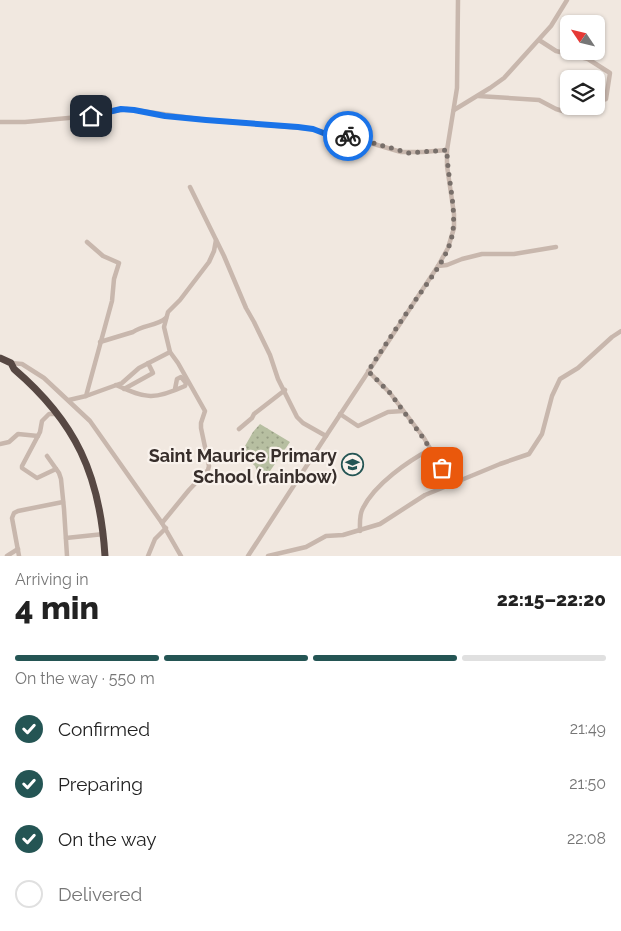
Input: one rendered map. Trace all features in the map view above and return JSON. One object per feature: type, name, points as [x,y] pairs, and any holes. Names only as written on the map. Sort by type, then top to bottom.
[{"type":"highway","points":[[0,358],[11,362],[14,368],[52,405],[72,433],[91,474],[99,503],[105,556]]},
{"type":"street","points":[[248,556],[448,248],[454,228],[447,150],[457,88],[458,0]]},
{"type":"street","points":[[454,110],[504,78],[555,21],[567,0]]},
{"type":"street","points":[[539,40],[556,51],[588,59],[610,73],[605,99]]},
{"type":"street","points":[[478,96],[539,100],[560,110]]},
{"type":"street","points":[[0,122],[72,118],[127,109],[206,120],[313,129],[326,134],[346,136],[409,153],[447,150]]},
{"type":"street","points":[[190,188],[270,355],[278,379],[300,420],[326,436]]},
{"type":"street","points":[[162,523],[208,470],[209,466],[202,440],[201,423],[204,411],[170,352],[164,327],[168,312],[180,300],[208,262],[214,251],[216,240]]},
{"type":"street","points":[[86,396],[112,301],[114,279],[119,264],[103,256],[87,242]]},
{"type":"street","points":[[438,266],[482,254],[514,254],[556,247]]},
{"type":"street","points":[[100,342],[121,337],[137,329],[160,323],[167,317]]},
{"type":"street","points":[[268,556],[306,547],[326,536],[360,531],[385,522],[421,497],[529,454],[542,434],[552,396],[560,379],[578,368],[621,331]]},
{"type":"street","points":[[69,400],[116,385],[124,381],[139,368],[170,352]]},
{"type":"street","points":[[11,362],[22,364],[36,373],[69,400],[100,432],[166,528],[181,556]]},
{"type":"street","points":[[124,389],[153,373],[148,363]]},
{"type":"street","points":[[368,371],[390,393],[431,449],[451,485]]},
{"type":"street","points":[[116,385],[140,396],[160,396],[175,389]]},
{"type":"street","points":[[240,429],[254,414],[285,390]]},
{"type":"street","points":[[340,414],[358,426],[388,412],[403,411]]},
{"type":"street","points":[[56,469],[37,478],[22,467],[38,436],[42,421],[50,413],[58,414]]},
{"type":"street","points":[[0,444],[9,442],[18,434],[38,436]]},
{"type":"street","points":[[360,531],[362,509],[376,491],[392,474],[431,449]]},
{"type":"street","points":[[47,456],[60,476],[67,556]]},
{"type":"street","points":[[19,556],[12,518],[14,513],[18,510],[63,502]]},
{"type":"street","points":[[148,556],[155,539],[166,528]]},
{"type":"street","points":[[66,538],[104,534]]},
{"type":"street","points":[[7,556],[18,550]]},
{"type":"green space","points":[[260,424],[290,442],[268,474],[266,473],[263,476],[241,453]]},
{"type":"way so far","points":[[348,136],[401,152],[447,150],[447,166],[454,214],[454,228],[451,241],[438,266],[368,371],[390,393],[424,439],[442,468]]},
{"type":"place","name":"Saint Maurice Primary School (rainbow)","points":[[353,465]]},
{"type":"route","points":[[91,116],[121,109],[134,110],[165,116],[298,127],[313,129],[326,134],[348,136]]}]
